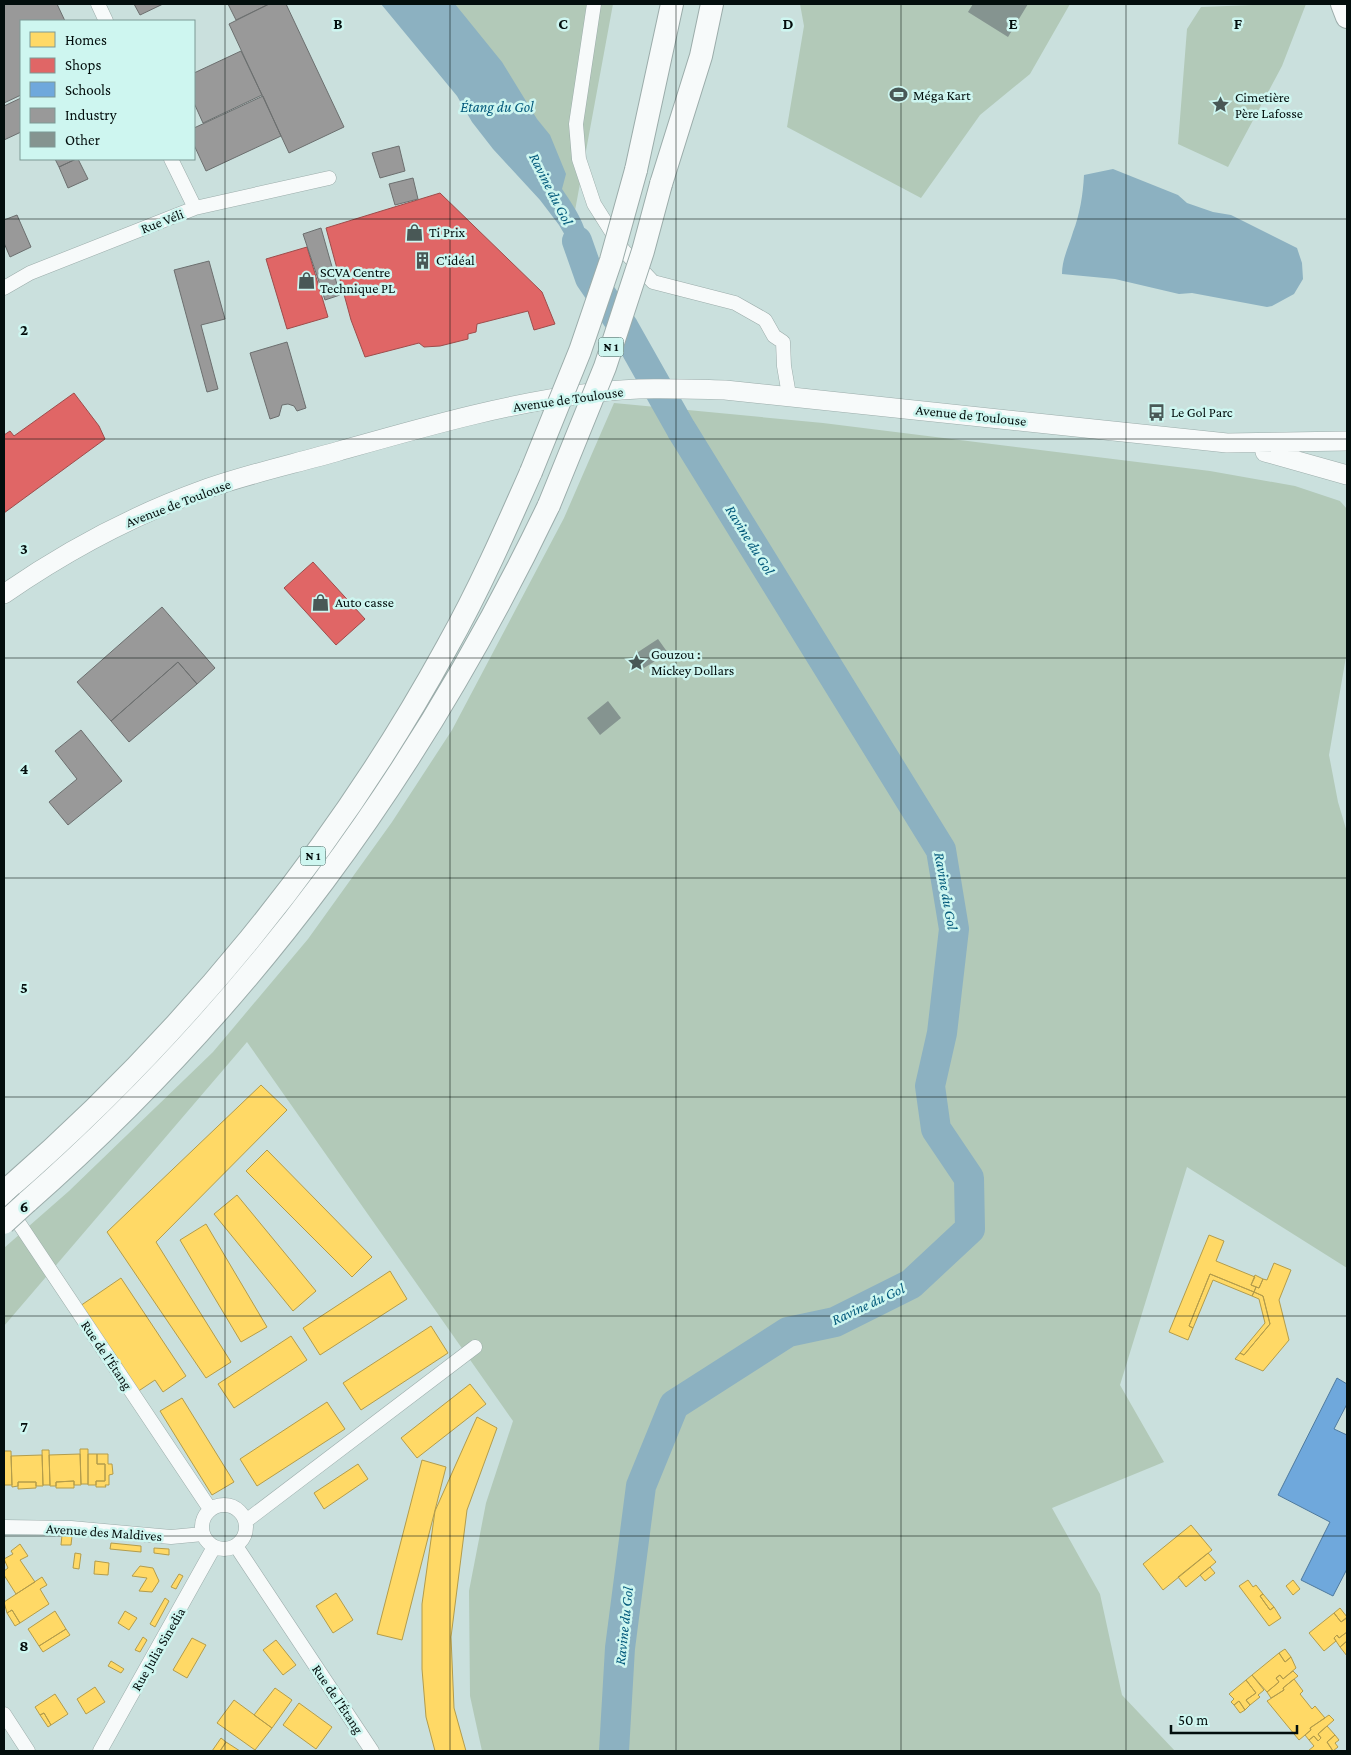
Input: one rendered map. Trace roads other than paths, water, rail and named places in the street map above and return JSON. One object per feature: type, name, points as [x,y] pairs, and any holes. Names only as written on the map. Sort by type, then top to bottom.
[{"type":"highway","name":"N 1","points":[[7,1192],[108,1094],[185,1015],[281,899],[326,839],[386,749],[447,648],[497,551],[580,351],[611,260],[636,170],[672,4]]},
{"type":"highway","name":"N 1","points":[[4,1223],[90,1147],[150,1086],[209,1024],[304,909],[370,817],[417,745],[484,632],[519,568],[549,505],[605,367],[643,251],[661,184],[697,4]]},
{"type":"highway","points":[[661,184],[701,56],[712,4]]},
{"type":"highway","points":[[1342,4],[1347,17]]},
{"type":"main road","name":"Avenue de Toulouse","points":[[4,594],[45,565],[116,526],[204,490],[454,418],[600,392],[702,390],[789,396],[1227,443],[1290,457],[1347,474]]},
{"type":"main road","name":"Avenue de Toulouse","points":[[1227,443],[1347,441]]},
{"type":"street","points":[[98,4],[106,20]]},
{"type":"street","points":[[594,4],[576,124],[579,159],[594,204],[623,250],[654,282],[735,303],[765,320],[774,336],[783,342],[784,366],[789,396]]},
{"type":"street","points":[[172,160],[195,208]]},
{"type":"street","name":"Rue Véli","points":[[4,288],[30,273],[195,208],[329,178]]},
{"type":"street","name":"Rue de l'Étang","points":[[7,1192],[210,1509]]},
{"type":"street","points":[[246,1521],[474,1347]]},
{"type":"street","points":[[218,1505],[234,1506],[241,1512],[246,1521],[247,1530],[243,1540],[229,1549],[214,1547],[203,1534],[204,1517],[210,1509],[218,1505]]},
{"type":"street","name":"Avenue des Maldives","points":[[4,1528],[71,1528],[171,1537],[203,1534]]},
{"type":"street","name":"Rue de l'Étang","points":[[236,1546],[372,1751]]},
{"type":"street","name":"Rue Julia Sinedia","points":[[100,1751],[214,1547]]},
{"type":"street","points":[[4,1714],[28,1751]]},
{"type":"water","name":"Étang du Gol","points":[[381,4],[455,4],[502,62],[537,119],[550,135],[566,174],[562,189],[576,211],[585,231],[590,252],[590,278],[559,225],[540,200],[493,149],[472,122],[457,96]]},
{"type":"water","points":[[1113,169],[1178,195],[1187,203],[1213,212],[1231,215],[1297,248],[1302,263],[1303,279],[1294,294],[1267,307],[1192,293],[1179,294],[1115,279],[1062,274],[1064,258],[1079,211],[1084,175]]},
{"type":"waterway","name":"Ravine du Gol","points":[[577,241],[590,278],[624,328],[681,429],[941,850],[954,929],[942,1033],[930,1086],[936,1129],[969,1178],[970,1229],[911,1284],[835,1322],[788,1332],[674,1405],[641,1486],[620,1648],[614,1751]]},
{"type":"place","name":"Méga Kart","points":[[899,95]]},
{"type":"place","name":"Cimetière Père Lafosse","points":[[1221,105]]},
{"type":"place","name":"Ti Prix","points":[[415,232]]},
{"type":"place","name":"C'idéal","points":[[422,260]]},
{"type":"place","name":"SCVA Centre Technique PL","points":[[306,280]]},
{"type":"place","name":"Le Gol Parc","points":[[1157,412]]},
{"type":"place","name":"Auto casse","points":[[321,602]]},
{"type":"place","name":"Gouzou : Mickey Dollars","points":[[637,662]]}]
